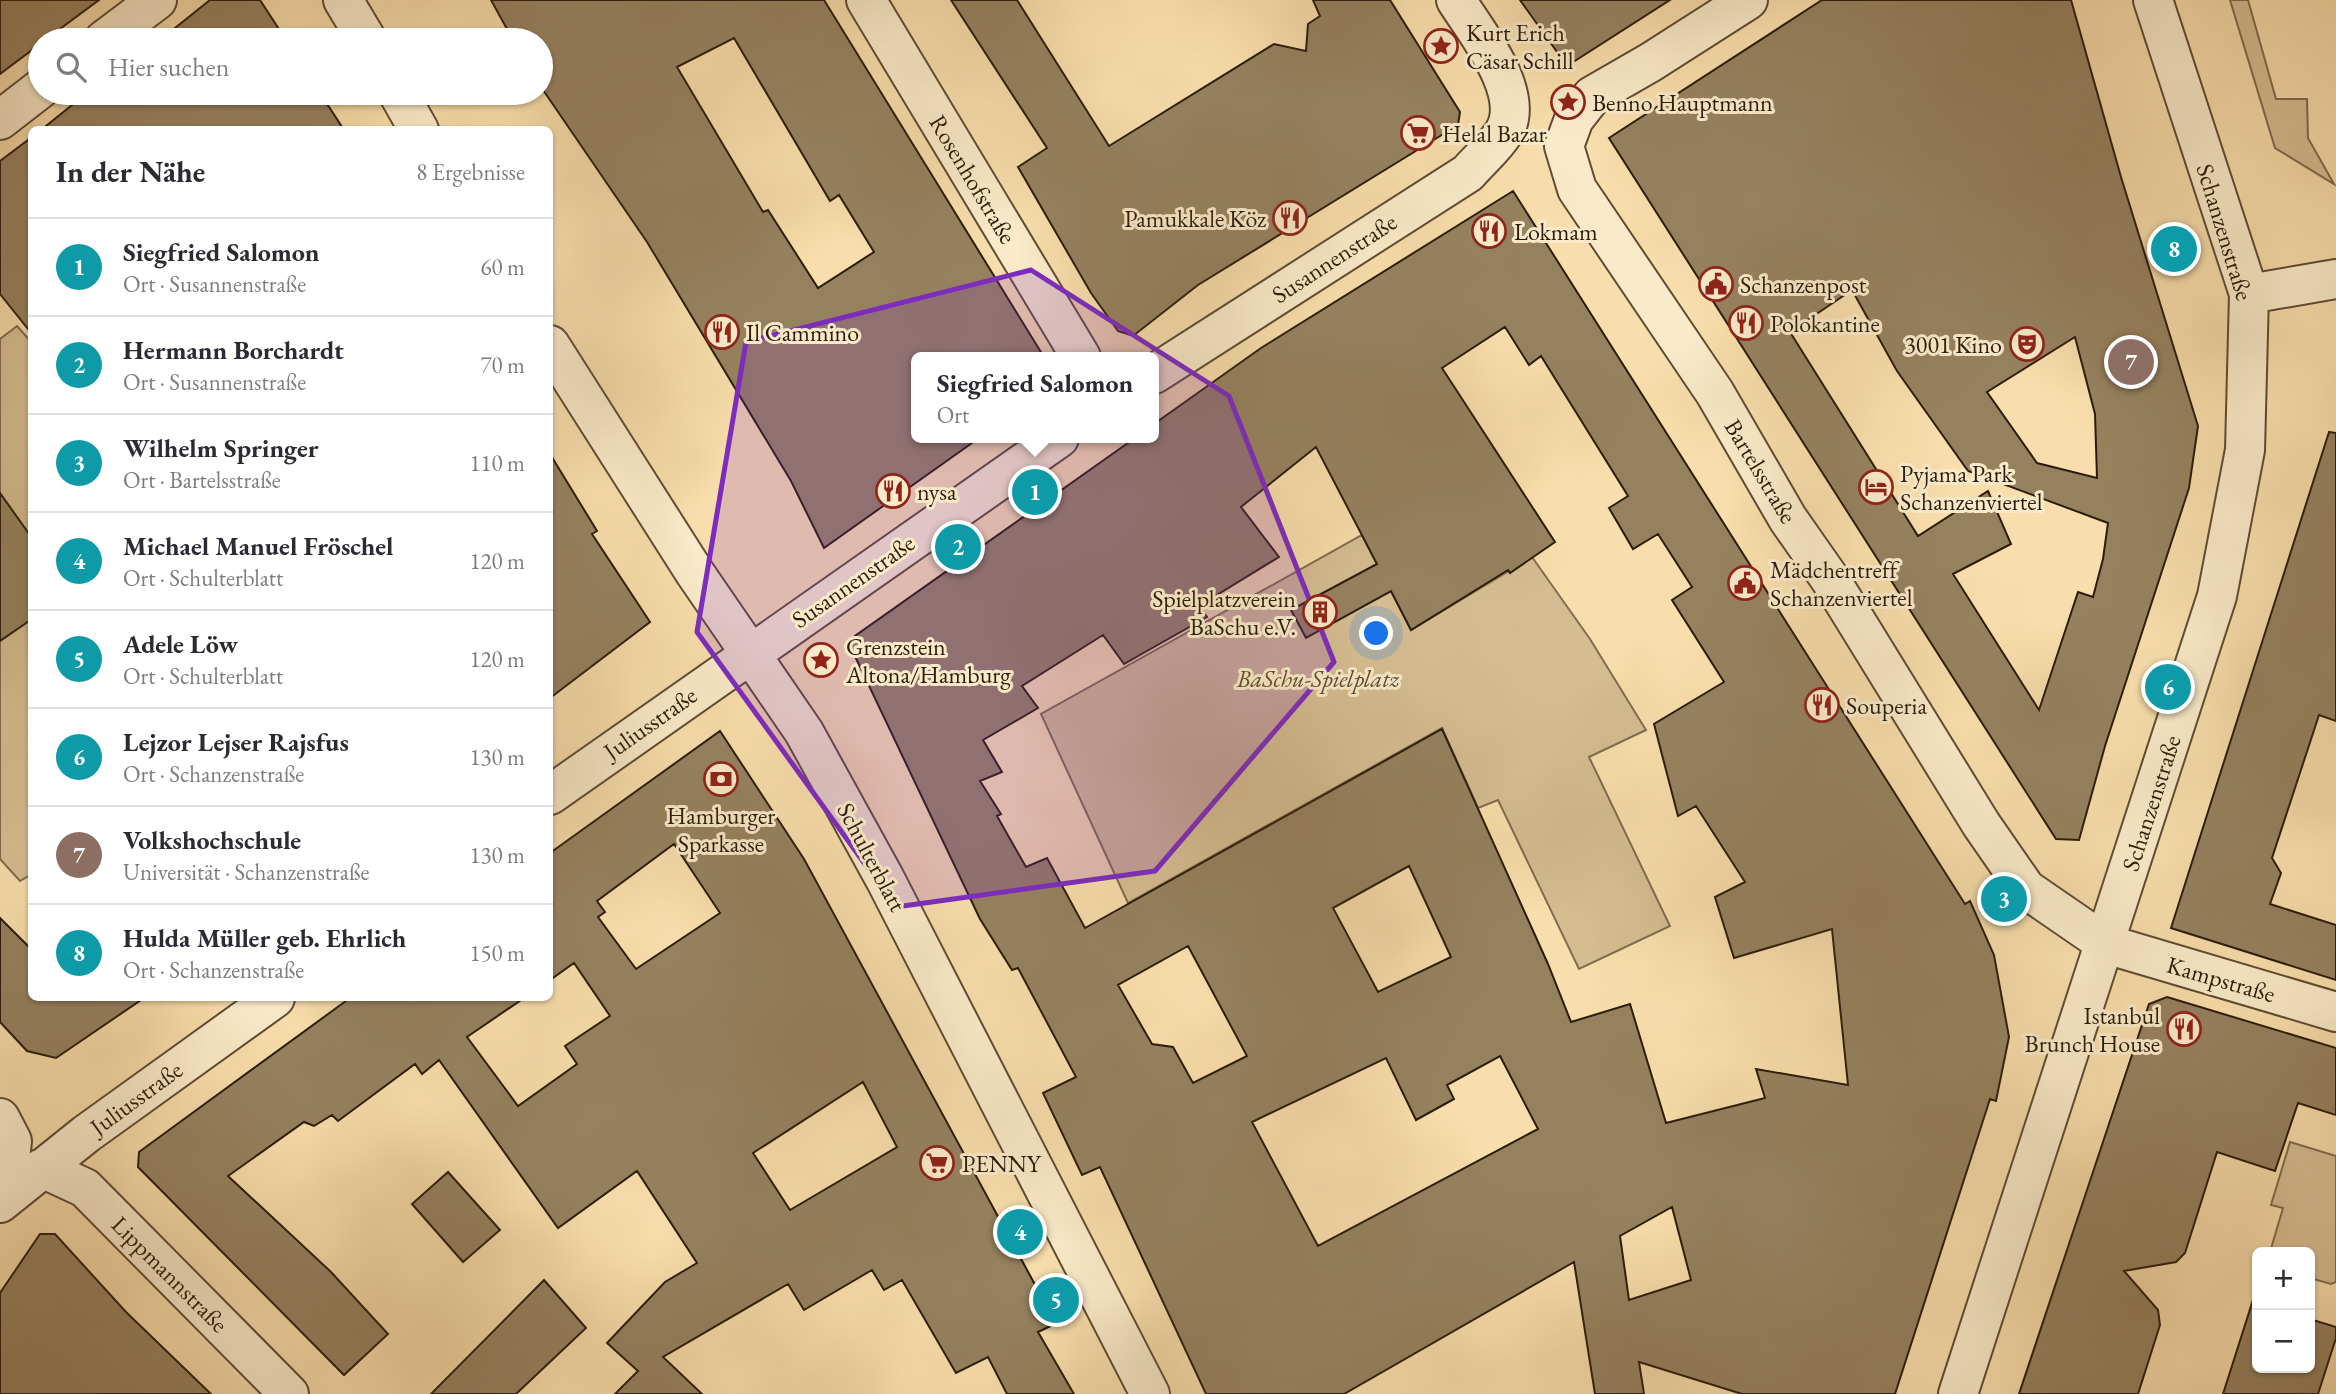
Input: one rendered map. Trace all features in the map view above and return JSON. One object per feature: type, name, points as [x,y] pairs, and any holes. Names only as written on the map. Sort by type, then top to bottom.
[{"type":"street","points":[[120,28],[157,0]]},
{"type":"street","points":[[343,0],[360,28]]},
{"type":"street","name":"Rosenhofstraße","points":[[866,0],[1078,352]]},
{"type":"street","name":"Susannenstraße","points":[[1159,371],[1468,173],[1505,131],[1509,100],[1502,72],[1456,0]]},
{"type":"street","name":"Bartelsstraße","points":[[1748,0],[1592,96],[1574,119],[1564,146],[1577,189],[1715,393],[1788,519],[1830,579],[1981,824],[2026,888],[2106,944]]},
{"type":"street","name":"Schanzenstraße","points":[[1958,1394],[2217,597],[2231,537],[2247,426],[2249,294],[2153,0]]},
{"type":"street","points":[[0,120],[28,98]]},
{"type":"street","points":[[405,105],[417,126]]},
{"type":"street","points":[[2249,294],[2336,278]]},
{"type":"street","name":"Schulterblatt","points":[[553,350],[804,732],[885,879],[1150,1394]]},
{"type":"street","name":"Susannenstraße","points":[[750,652],[1052,443]]},
{"type":"street","name":"Juliusstraße","points":[[553,792],[750,652]]},
{"type":"street","name":"Kampstraße","points":[[2106,944],[2336,1012]]},
{"type":"street","name":"Juliusstraße","points":[[3,1200],[42,1168],[271,1001]]},
{"type":"street","points":[[0,1118],[12,1141],[3,1200]]},
{"type":"street","name":"Lippmannstraße","points":[[42,1168],[85,1188],[289,1394]]},
{"type":"highlighted area","points":[[1031,270],[1229,396],[1334,662],[1155,871],[896,907],[697,632],[746,342]]},
{"type":"green space","points":[[2230,0],[2248,0],[2276,99],[2307,99],[2308,138],[2334,184],[2275,148]]},
{"type":"green space","points":[[17,326],[28,338],[28,876],[20,881],[0,859],[0,339]]},
{"type":"green space","name":"BaSchu-Spielplatz","points":[[1362,535],[1411,630],[1532,557],[1590,639],[1646,730],[1589,757],[1670,926],[1579,969],[1498,800],[1478,808],[1442,728],[1128,903],[1041,714]]},
{"type":"green space","points":[[2290,1142],[2336,1156],[2336,1282],[2331,1284],[2315,1279],[2315,1247],[2271,1247],[2283,1208],[2271,1205]]},
{"type":"building","points":[[0,0],[99,0],[61,28],[28,28],[28,53],[0,74]]},
{"type":"building","points":[[210,0],[260,0],[278,28],[175,28]]},
{"type":"building","points":[[491,0],[824,0],[1041,352],[911,352],[911,443],[972,443],[824,548],[791,481],[647,242],[553,105],[553,28],[506,28]],"holes":[[[734,38],[830,201],[839,195],[874,252],[818,288],[768,210],[763,212],[677,67]]]},
{"type":"building","points":[[951,0],[1017,0],[1109,146],[1274,44],[1306,51],[1308,24],[1320,16],[1313,0],[1390,0],[1460,112],[1458,125],[1198,285],[1133,336],[1118,331],[1091,293],[1018,167],[1047,148]]},
{"type":"building","points":[[1520,0],[1670,0],[1567,66]]},
{"type":"building","points":[[1822,0],[2071,0],[2121,177],[2198,426],[2189,488],[2105,746],[2079,840],[2056,839],[1609,138]],"holes":[[[1852,290],[1897,371],[1968,471],[2108,523],[2103,559],[2093,597],[2078,592],[2039,710],[1953,574],[2011,544],[1988,491],[1918,536],[1790,332]],[[2075,337],[2095,414],[2097,478],[2037,463],[1987,392]]]},
{"type":"building","points":[[72,105],[328,105],[341,126],[46,126]]},
{"type":"building","points":[[28,140],[28,329],[0,294],[0,161]]},
{"type":"building","points":[[1513,191],[1965,904],[1970,901],[1994,955],[2009,1037],[1996,1101],[1990,1099],[1895,1394],[1742,1394],[1639,1362],[1644,1394],[1595,1394],[1574,1262],[1344,1394],[1206,1394],[1100,1167],[1082,1175],[1043,1093],[1076,1077],[1018,968],[1012,970],[980,919],[851,648],[855,636],[1128,443],[1159,443],[1159,420],[1261,348]],"holes":[[[1505,327],[1529,365],[1541,356],[1628,496],[1609,508],[1633,549],[1658,534],[1692,587],[1672,600],[1724,682],[1654,724],[1678,816],[1696,806],[1745,882],[1715,897],[1734,958],[1832,929],[1848,1085],[1756,1069],[1765,1098],[1666,1123],[1630,1004],[1571,1022],[1548,964],[1442,729],[1085,928],[1047,858],[1026,867],[997,816],[1001,814],[980,781],[1002,772],[983,740],[1038,708],[1022,686],[1103,635],[1124,664],[1207,617],[1199,606],[1279,557],[1241,507],[1316,447],[1377,564],[1291,610],[1306,638],[1391,591],[1411,630],[1508,570],[1510,573],[1555,542],[1442,368]],[[1409,866],[1451,957],[1378,992],[1333,908]],[[1188,946],[1247,1056],[1193,1083],[1173,1047],[1152,1044],[1118,985]],[[1500,1056],[1538,1129],[1318,1246],[1252,1122],[1386,1058],[1416,1120],[1454,1099],[1447,1085]],[[1672,1207],[1691,1280],[1629,1300],[1620,1236]]]},
{"type":"building","points":[[2329,432],[2336,433],[2336,721],[2319,715],[2272,858],[2281,873],[2270,904],[2336,925],[2336,980],[2171,928]]},
{"type":"building","points":[[553,459],[597,531],[592,534],[650,622],[553,696]]},
{"type":"building","points":[[0,493],[28,532],[28,622],[0,641]]},
{"type":"building","points":[[720,731],[804,859],[1039,1292],[1055,1324],[1038,1332],[1074,1394],[1007,1394],[988,1357],[956,1373],[902,1280],[884,1290],[872,1270],[804,1310],[788,1284],[663,1357],[702,1394],[615,1394],[638,1371],[607,1343],[665,1282],[697,1263],[637,1171],[558,1228],[439,1060],[422,1074],[415,1064],[338,1121],[332,1115],[314,1126],[304,1122],[228,1176],[331,1272],[388,1334],[344,1375],[138,1167],[139,1152],[346,1001],[520,1001],[467,1037],[518,1106],[577,1064],[565,1046],[610,1016],[574,963],[553,978],[553,851]],"holes":[[[674,844],[720,913],[636,969],[598,917],[605,912],[597,901]],[[863,1082],[897,1147],[790,1210],[753,1153]]]},
{"type":"building","points":[[0,918],[28,946],[28,1001],[140,1001],[56,1058],[27,1051],[0,1022]]},
{"type":"building","points":[[2167,997],[2336,1048],[2336,1115],[2298,1103],[2275,1171],[2217,1152],[2185,1253],[2176,1262],[2124,1271],[2158,1310],[2160,1325],[2138,1394],[2019,1394],[2149,1004]]},
{"type":"building","points":[[448,1172],[500,1230],[463,1262],[412,1204]]},
{"type":"building","points":[[40,1234],[55,1234],[126,1312],[211,1394],[0,1394],[0,1293]]},
{"type":"building","points":[[544,1280],[586,1328],[516,1394],[431,1394]]},
{"type":"building","points":[[2252,1303],[2252,1373],[2315,1373],[2315,1321],[2336,1327],[2336,1338],[2318,1394],[2223,1394]]},
{"type":"place","name":"Kurt Erich Cäsar Schill","points":[[1441,46]]},
{"type":"place","name":"Benno Hauptmann","points":[[1568,102]]},
{"type":"place","name":"Helal Bazar","points":[[1418,133]]},
{"type":"place","name":"Pamukkale Köz","points":[[1290,218]]},
{"type":"place","name":"Lokmam","points":[[1489,231]]},
{"type":"place","name":"Hulda Müller geb. Ehrlich","points":[[2174,249]]},
{"type":"place","name":"Schanzenpost","points":[[1716,284]]},
{"type":"place","name":"Polokantine","points":[[1746,323]]},
{"type":"place","name":"Il Cammino","points":[[722,332]]},
{"type":"place","name":"3001 Kino","points":[[2027,344]]},
{"type":"place","name":"Volkshochschule","points":[[2131,362]]},
{"type":"place","name":"Pyjama Park Schanzenviertel","points":[[1876,487]]},
{"type":"place","name":"nysa","points":[[893,491]]},
{"type":"place","name":"Siegfried Salomon","points":[[1035,492]]},
{"type":"place","name":"Hermann Borchardt","points":[[958,547]]},
{"type":"place","name":"Mädchentreff Schanzenviertel","points":[[1745,583]]},
{"type":"place","name":"Spielplatzverein BaSchu e.V.","points":[[1320,612]]},
{"type":"place","name":"Grenzstein Altona/Hamburg","points":[[821,660]]},
{"type":"place","name":"Lejzor Lejser Rajsfus","points":[[2168,687]]},
{"type":"place","name":"Souperia","points":[[1822,705]]},
{"type":"place","name":"Hamburger Sparkasse","points":[[721,779]]},
{"type":"place","name":"Wilhelm Springer","points":[[2004,899]]},
{"type":"place","name":"Istanbul Brunch House","points":[[2184,1029]]},
{"type":"place","name":"PENNY","points":[[937,1163]]},
{"type":"place","name":"Michael Manuel Fröschel","points":[[1020,1232]]},
{"type":"place","name":"Adele Löw","points":[[1056,1300]]}]
